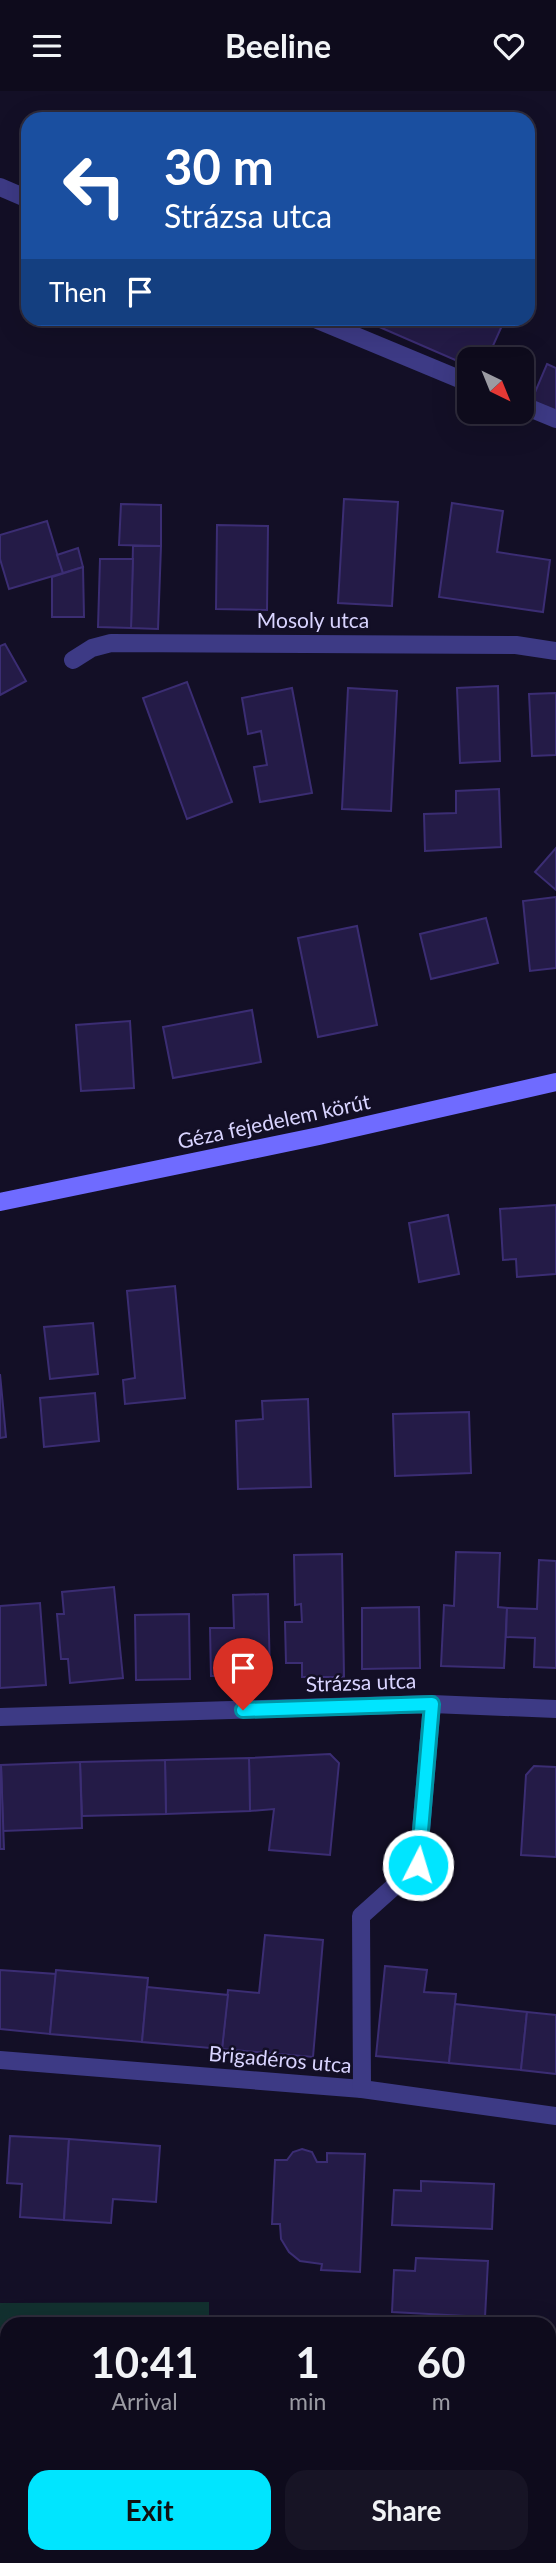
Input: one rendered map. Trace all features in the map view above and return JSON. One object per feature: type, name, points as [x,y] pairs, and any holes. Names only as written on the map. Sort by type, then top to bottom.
[{"type":"street","points":[[0,187],[21,196]]},
{"type":"street","points":[[332,326],[457,378]]},
{"type":"street","points":[[534,410],[556,419]]},
{"type":"street","name":"Mosoly utca","points":[[73,660],[92,648],[111,643],[516,645],[556,651]]},
{"type":"street","name":"Géza fejedelem körút","points":[[0,1202],[319,1136],[556,1082]]},
{"type":"street","points":[[362,2089],[361,1916],[418,1865],[432,1704]]},
{"type":"street","name":"Strázsa utca","points":[[0,1717],[432,1704],[556,1709]]},
{"type":"street","name":"Brigadéros utca","points":[[0,2060],[362,2089],[556,2116]]},
{"type":"green space","points":[[209,2302],[209,2317],[0,2317],[0,2303]]},
{"type":"building","points":[[377,326],[502,326],[492,347],[457,347],[457,361]]},
{"type":"building","points":[[547,364],[556,368],[556,415],[534,406],[534,395]]},
{"type":"building","points":[[344,499],[398,502],[392,606],[338,603]]},
{"type":"building","points":[[452,503],[503,511],[497,552],[550,560],[543,612],[439,597]]},
{"type":"building","points":[[121,504],[161,505],[161,546],[119,545]]},
{"type":"building","points":[[47,521],[63,573],[9,589],[0,559],[0,535]]},
{"type":"building","points":[[217,525],[268,526],[267,610],[216,609]]},
{"type":"building","points":[[133,546],[161,546],[158,629],[131,628]]},
{"type":"building","points":[[78,548],[83,567],[63,573],[57,555]]},
{"type":"building","points":[[100,559],[133,559],[131,628],[98,627]]},
{"type":"building","points":[[83,567],[84,617],[52,617],[52,577]]},
{"type":"building","points":[[5,644],[26,681],[0,695],[0,646]]},
{"type":"building","points":[[187,682],[232,802],[187,819],[143,698]]},
{"type":"building","points":[[498,686],[500,761],[460,763],[457,688]]},
{"type":"building","points":[[292,688],[312,793],[260,802],[254,767],[267,765],[261,731],[248,734],[242,698]]},
{"type":"building","points":[[348,688],[397,691],[391,811],[342,809]]},
{"type":"building","points":[[556,693],[556,755],[532,756],[529,694]]},
{"type":"building","points":[[499,789],[501,847],[425,851],[424,814],[456,813],[456,791]]},
{"type":"building","points":[[556,848],[556,890],[535,872]]},
{"type":"building","points":[[556,897],[556,968],[530,971],[523,901]]},
{"type":"building","points":[[486,918],[498,963],[431,979],[420,934]]},
{"type":"building","points":[[357,926],[377,1025],[318,1037],[298,938]]},
{"type":"building","points":[[252,1010],[261,1062],[173,1078],[163,1027]]},
{"type":"building","points":[[130,1021],[134,1088],[81,1091],[76,1025]]},
{"type":"building","points":[[556,1205],[556,1274],[517,1277],[516,1259],[503,1260],[500,1209]]},
{"type":"building","points":[[448,1215],[459,1274],[419,1282],[409,1223]]},
{"type":"building","points":[[175,1286],[185,1398],[125,1404],[123,1380],[135,1378],[127,1291]]},
{"type":"building","points":[[93,1323],[98,1374],[50,1379],[44,1327]]},
{"type":"building","points":[[0,1374],[6,1437],[0,1438]]},
{"type":"building","points":[[95,1393],[99,1441],[44,1447],[40,1398]]},
{"type":"building","points":[[308,1399],[311,1487],[238,1489],[236,1421],[263,1419],[262,1401]]},
{"type":"building","points":[[469,1412],[471,1473],[395,1476],[393,1414]]},
{"type":"building","points":[[456,1552],[500,1553],[498,1607],[507,1608],[504,1668],[441,1666],[444,1605],[454,1606]]},
{"type":"building","points":[[342,1554],[344,1677],[302,1677],[302,1663],[286,1663],[285,1622],[302,1622],[301,1604],[295,1605],[294,1555]]},
{"type":"building","points":[[539,1560],[556,1561],[556,1668],[534,1667],[535,1638],[506,1637],[507,1608],[537,1609]]},
{"type":"building","points":[[114,1587],[123,1678],[70,1683],[68,1659],[61,1659],[57,1614],[64,1614],[62,1592]]},
{"type":"building","points":[[268,1594],[270,1675],[211,1676],[210,1628],[234,1628],[233,1595]]},
{"type":"building","points":[[40,1603],[46,1685],[0,1688],[0,1606]]},
{"type":"building","points":[[419,1607],[420,1668],[362,1669],[362,1608]]},
{"type":"building","points":[[189,1614],[190,1679],[136,1680],[135,1615]]},
{"type":"building","points":[[330,1754],[339,1763],[330,1855],[269,1850],[274,1809],[250,1811],[249,1758]]},
{"type":"building","points":[[249,1758],[250,1811],[166,1814],[165,1760]]},
{"type":"building","points":[[165,1760],[166,1814],[82,1816],[80,1762]]},
{"type":"building","points":[[80,1762],[82,1828],[3,1831],[1,1765]]},
{"type":"building","points":[[1,1765],[4,1849],[0,1849]]},
{"type":"building","points":[[534,1766],[556,1767],[556,1857],[521,1855],[526,1775]]},
{"type":"building","points":[[265,1935],[323,1940],[313,2057],[222,2049],[228,1990],[259,1993]]},
{"type":"building","points":[[385,1966],[427,1970],[424,1992],[456,1994],[449,2063],[376,2056]]},
{"type":"building","points":[[0,1970],[56,1974],[50,2034],[0,2029]]},
{"type":"building","points":[[56,1970],[148,1978],[142,2042],[50,2034]]},
{"type":"building","points":[[147,1987],[228,1995],[222,2049],[142,2042]]},
{"type":"building","points":[[455,2004],[527,2012],[521,2070],[449,2063]]},
{"type":"building","points":[[527,2012],[556,2015],[556,2074],[521,2070]]},
{"type":"building","points":[[10,2136],[69,2139],[64,2220],[20,2217],[22,2184],[7,2183]]},
{"type":"building","points":[[69,2139],[160,2146],[156,2202],[113,2199],[111,2223],[64,2220]]},
{"type":"building","points":[[302,2149],[312,2152],[317,2162],[327,2162],[327,2153],[365,2154],[360,2272],[321,2270],[322,2264],[300,2261],[289,2252],[281,2239],[280,2224],[272,2224],[275,2160],[287,2160],[293,2152]]},
{"type":"building","points":[[421,2181],[494,2184],[492,2229],[392,2225],[394,2190],[421,2191]]},
{"type":"building","points":[[416,2258],[488,2261],[485,2317],[392,2312],[394,2270],[415,2271]]},
{"type":"route","points":[[243,1710],[432,1704],[418,1865]]}]
